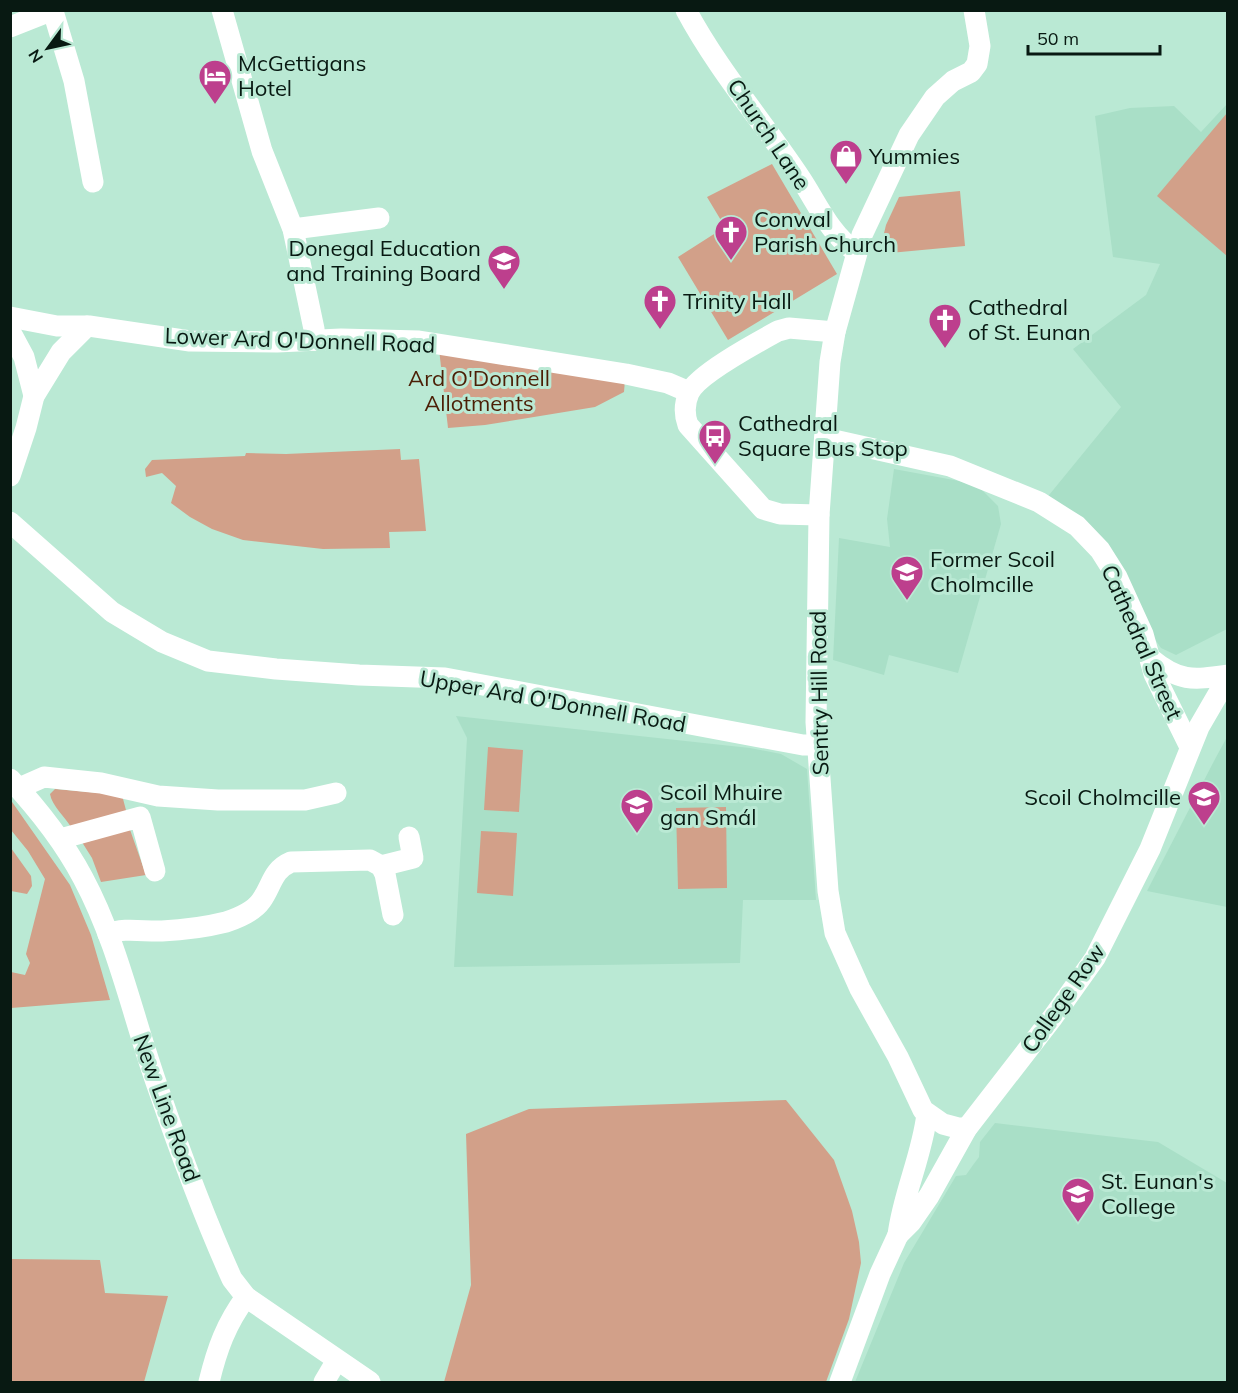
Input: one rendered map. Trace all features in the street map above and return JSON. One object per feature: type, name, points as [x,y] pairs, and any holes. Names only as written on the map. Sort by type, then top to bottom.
[{"type":"street","points":[[10,27],[53,10],[74,81],[93,182]]},
{"type":"street","name":"Church Lane","points":[[686,10],[834,231],[844,244],[856,252]]},
{"type":"street","name":"Sentry Hill Road","points":[[927,1114],[919,1103],[898,1057],[860,988],[835,933],[828,891],[817,745],[819,515],[830,362],[835,332],[856,252],[874,205],[909,135],[935,97],[953,81],[971,72],[977,64],[980,46],[974,10]]},
{"type":"street","points":[[224,18],[272,180],[293,229],[315,340]]},
{"type":"street","points":[[293,229],[379,218]]},
{"type":"street","name":"Lower Ard O'Donnell Road","points":[[10,317],[57,326],[87,326],[190,341],[403,340],[438,343],[626,374],[668,383],[689,392]]},
{"type":"street","points":[[10,476],[34,396],[62,352],[87,326]]},
{"type":"street","points":[[819,515],[780,514],[763,509],[688,425],[684,415],[689,392],[697,382],[778,331],[789,328],[835,332]]},
{"type":"street","points":[[10,331],[24,357],[34,396]]},
{"type":"street","name":"Cathedral Street","points":[[825,438],[950,466],[1039,502],[1077,526],[1100,550],[1117,578],[1143,634],[1154,674],[1190,747]]},
{"type":"street","name":"Upper Ard O'Donnell Road","points":[[10,522],[112,612],[162,642],[208,661],[359,675],[445,678],[803,745],[817,745]]},
{"type":"street","points":[[1150,658],[1166,671],[1181,677],[1227,676]]},
{"type":"street","name":"College Row","points":[[898,1235],[911,1222],[928,1196],[967,1128],[1053,1017],[1095,958],[1150,849],[1199,727],[1227,676]]},
{"type":"street","name":"New Line Road","points":[[336,793],[305,800],[218,800],[158,796],[101,783],[45,777],[15,783],[60,839],[84,878],[108,934],[158,1088],[232,1279],[246,1297],[352,1374]]},
{"type":"street","points":[[60,839],[140,817],[154,871]]},
{"type":"street","points":[[381,866],[413,858],[410,837]]},
{"type":"street","points":[[108,934],[117,930],[154,932],[184,930],[226,922],[252,910],[261,902],[274,874],[281,866],[291,862],[369,860],[381,866],[385,874],[393,915]]},
{"type":"street","points":[[927,1114],[943,1124],[967,1128]]},
{"type":"street","name":"College Row","points":[[840,1383],[872,1295],[898,1235],[901,1212],[924,1134],[927,1114]]},
{"type":"street","points":[[208,1383],[216,1352],[231,1317],[246,1297]]},
{"type":"street","points":[[324,1383],[352,1374]]},
{"type":"shaded area","points":[[1227,104],[1227,629],[1176,655],[1161,648],[1150,632],[1121,569],[1045,500],[1121,407],[1073,349],[1146,295],[1160,264],[1113,257],[1095,116],[1130,108],[1174,106],[1201,132]]},
{"type":"shaded area","name":"Former Scoil Cholmcille","points":[[894,469],[970,483],[981,489],[998,506],[1001,524],[958,673],[889,655],[884,675],[833,660],[839,538],[890,547],[887,519]]},
{"type":"shaded area","name":"Scoil Mhuire gan Smál","points":[[456,716],[750,748],[781,754],[807,769],[816,900],[743,900],[740,963],[454,967],[467,738]]},
{"type":"shaded area","name":"Scoil Cholmcille","points":[[1227,737],[1227,907],[1147,891],[1214,761]]},
{"type":"shaded area","name":"St. Eunan's College","points":[[995,1123],[1158,1142],[1227,1183],[1227,1382],[855,1382],[904,1263],[956,1176],[966,1175],[979,1157],[980,1142]]},
{"type":"green space","points":[[1227,113],[1227,256],[1157,196]]},
{"type":"green space","points":[[772,164],[837,274],[728,340],[678,257],[725,227],[707,197]]},
{"type":"green space","points":[[960,191],[965,246],[879,254],[886,225],[899,197]]},
{"type":"green space","name":"Ard O'Donnell Allotments","points":[[439,349],[625,380],[624,392],[595,407],[485,425],[448,428]]},
{"type":"green space","points":[[400,449],[401,460],[419,459],[426,531],[389,532],[390,548],[323,549],[243,540],[212,529],[190,517],[171,503],[176,486],[162,473],[146,477],[145,469],[152,460],[245,456],[246,453],[286,454]]},
{"type":"green space","points":[[488,747],[523,750],[519,812],[484,810]]},
{"type":"green space","points":[[55,789],[122,795],[127,814],[71,827],[51,798],[50,794]]},
{"type":"green space","points":[[10,799],[70,885],[91,935],[110,1000],[11,1008],[11,972],[25,975],[30,963],[26,954],[45,879],[28,851],[11,830]]},
{"type":"green space","points":[[726,807],[727,888],[678,889],[676,808]]},
{"type":"green space","points":[[128,824],[146,875],[101,882],[92,858],[80,839]]},
{"type":"green space","points":[[481,831],[517,833],[513,896],[477,893]]},
{"type":"green space","points":[[11,848],[31,876],[32,886],[27,894],[11,891]]},
{"type":"green space","points":[[786,1100],[834,1160],[852,1211],[859,1242],[861,1263],[849,1319],[826,1382],[444,1382],[471,1285],[466,1134],[529,1109]]},
{"type":"green space","points":[[11,1259],[100,1260],[105,1293],[168,1296],[144,1382],[11,1382]]},
{"type":"place","name":"McGettigans Hotel","points":[[215,105]]},
{"type":"place","name":"Yummies","points":[[846,185]]},
{"type":"place","name":"Conwal Parish Church","points":[[731,261]]},
{"type":"place","name":"Donegal Education and Training Board","points":[[504,290]]},
{"type":"place","name":"Trinity Hall","points":[[660,330]]},
{"type":"place","name":"Cathedral of St. Eunan","points":[[945,349]]},
{"type":"place","name":"Cathedral Square Bus Stop","points":[[715,465]]},
{"type":"place","name":"Former Scoil Cholmcille","points":[[907,601]]},
{"type":"place","name":"Scoil Cholmcille","points":[[1204,826]]},
{"type":"place","name":"Scoil Mhuire gan Smál","points":[[637,834]]},
{"type":"place","name":"St. Eunan's College","points":[[1078,1223]]}]
